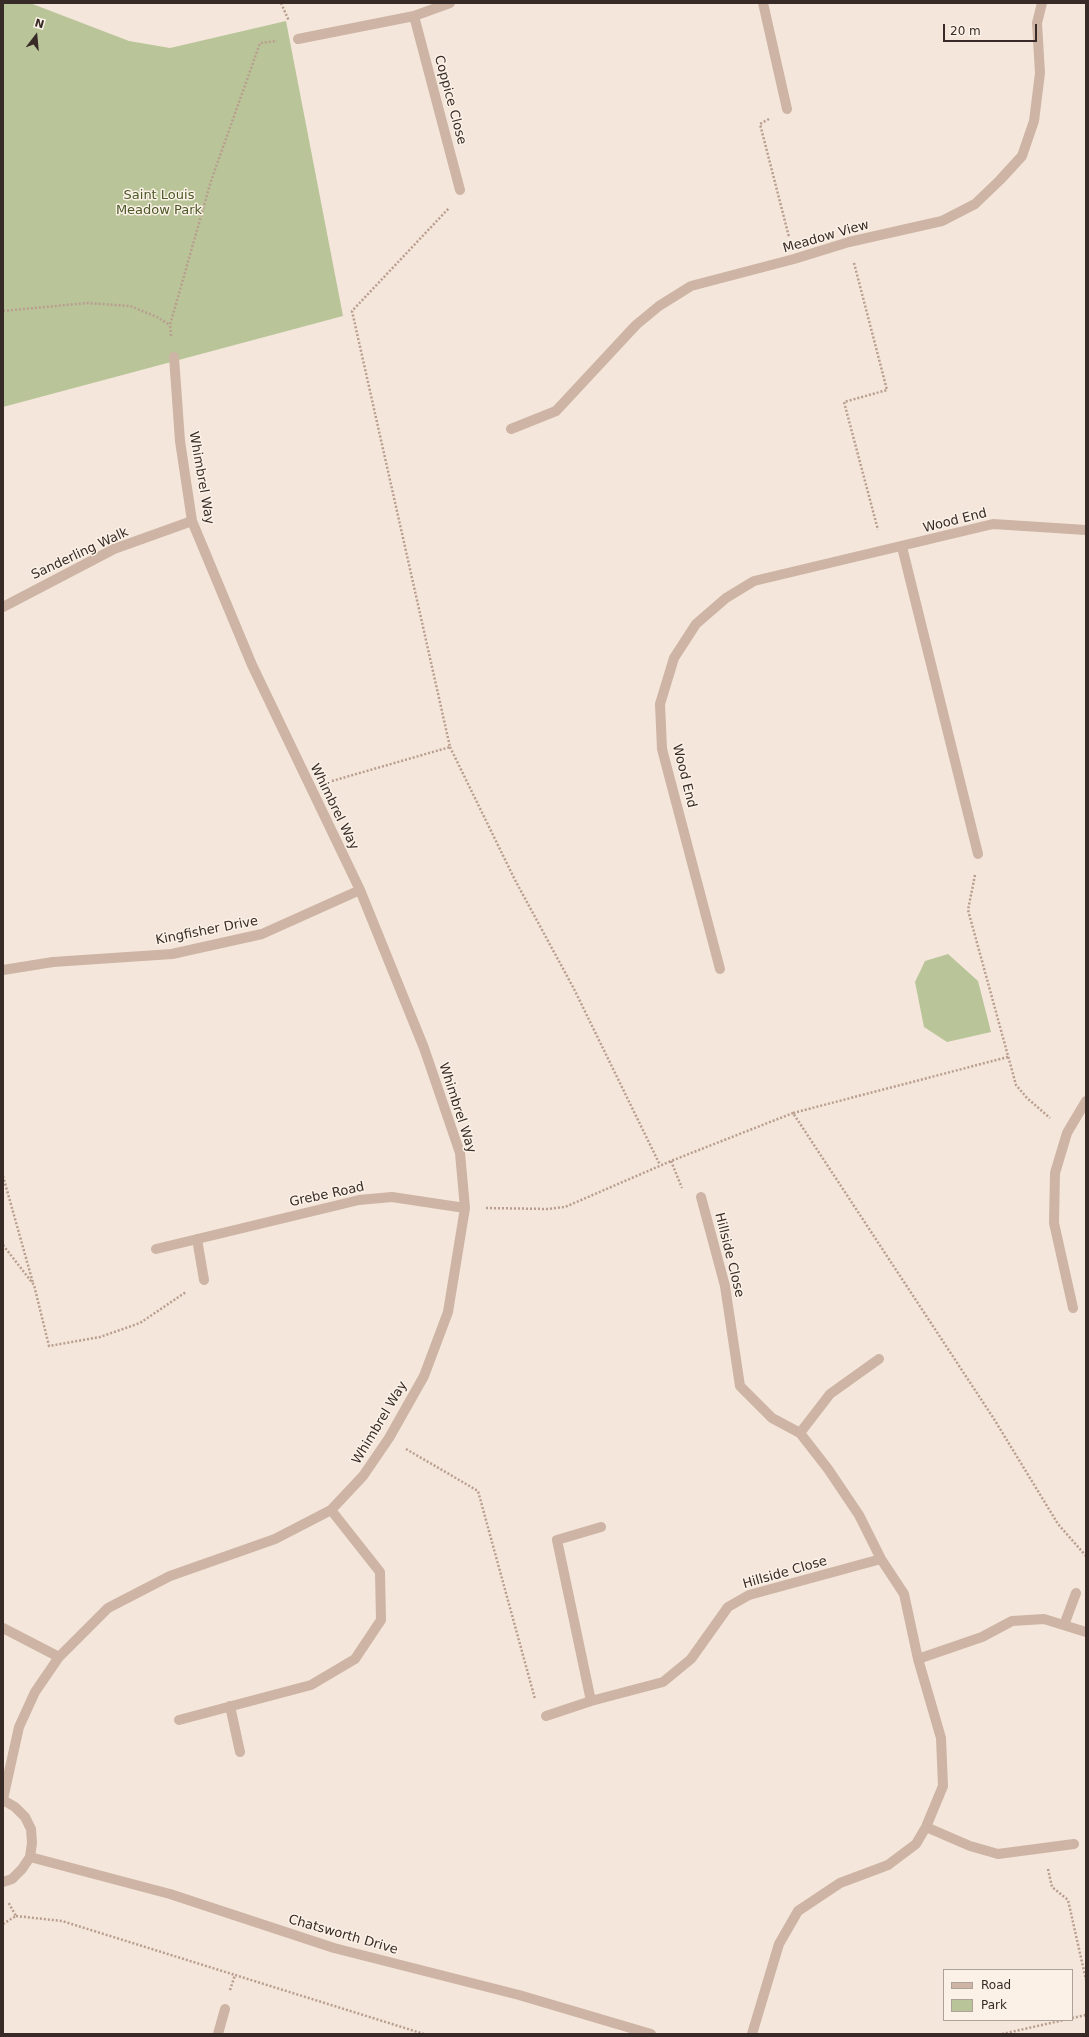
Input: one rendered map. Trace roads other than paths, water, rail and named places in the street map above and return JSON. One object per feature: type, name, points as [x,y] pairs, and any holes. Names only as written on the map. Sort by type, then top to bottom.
[{"type":"street","points":[[298,39],[414,16],[450,3]]},
{"type":"street","points":[[763,3],[787,109]]},
{"type":"street","name":"Meadow View","points":[[511,429],[556,412],[636,325],[659,306],[691,286],[794,259],[849,242],[942,221],[974,204],[1000,180],[1022,156],[1034,121],[1040,73],[1037,23],[1042,3]]},
{"type":"street","name":"Coppice Close","points":[[414,16],[460,190]]},
{"type":"street","name":"Whimbrel Way","points":[[3,1800],[19,1727],[35,1692],[59,1657],[108,1608],[170,1576],[275,1540],[331,1510],[363,1476],[389,1438],[424,1376],[448,1312],[465,1208],[460,1153],[424,1048],[360,890],[252,665],[192,522],[180,441],[174,357]]},
{"type":"street","name":"Sanderling Walk","points":[[3,607],[114,549],[192,522]]},
{"type":"street","name":"Wood End","points":[[720,969],[662,749],[660,704],[674,658],[696,624],[726,598],[754,581],[902,547],[993,524],[1086,530]]},
{"type":"street","points":[[902,547],[978,854]]},
{"type":"street","name":"Kingfisher Drive","points":[[3,970],[53,962],[172,954],[262,934],[360,890]]},
{"type":"street","points":[[1073,1308],[1054,1222],[1055,1173],[1067,1132],[1086,1101]]},
{"type":"street","name":"Grebe Road","points":[[156,1249],[359,1200],[392,1197],[465,1208]]},
{"type":"street","name":"Hillside Close","points":[[700,1197],[726,1286],[740,1386],[772,1418],[800,1433],[828,1469],[859,1515],[881,1559],[904,1594],[918,1659],[941,1738],[943,1786],[926,1827],[916,1844],[888,1865],[840,1883],[798,1911],[779,1944],[752,2034]]},
{"type":"street","points":[[197,1239],[204,1280]]},
{"type":"street","points":[[800,1433],[830,1394],[879,1358]]},
{"type":"street","points":[[179,1720],[310,1685],[356,1659],[381,1620],[380,1572],[331,1510]]},
{"type":"street","points":[[591,1701],[581,1660],[557,1540],[601,1527]]},
{"type":"street","name":"Hillside Close","points":[[546,1716],[591,1701],[663,1682],[691,1659],[728,1607],[749,1595],[881,1559]]},
{"type":"street","points":[[1064,1625],[1076,1593]]},
{"type":"street","points":[[918,1659],[982,1637],[1012,1621],[1044,1619],[1086,1632]]},
{"type":"street","points":[[3,1628],[59,1657]]},
{"type":"street","points":[[230,1706],[240,1752]]},
{"type":"street","points":[[3,1800],[15,1807],[25,1817],[31,1830],[32,1843],[30,1857],[22,1869],[12,1879],[3,1882]]},
{"type":"street","points":[[926,1827],[970,1846],[998,1854],[1074,1844]]},
{"type":"street","name":"Chatsworth Drive","points":[[30,1857],[170,1894],[334,1948],[519,1995],[651,2034]]},
{"type":"street","points":[[218,2034],[224,2009]]},
{"type":"park label","name":"Saint Louis Meadow Park","points":[[159,204]]}]
